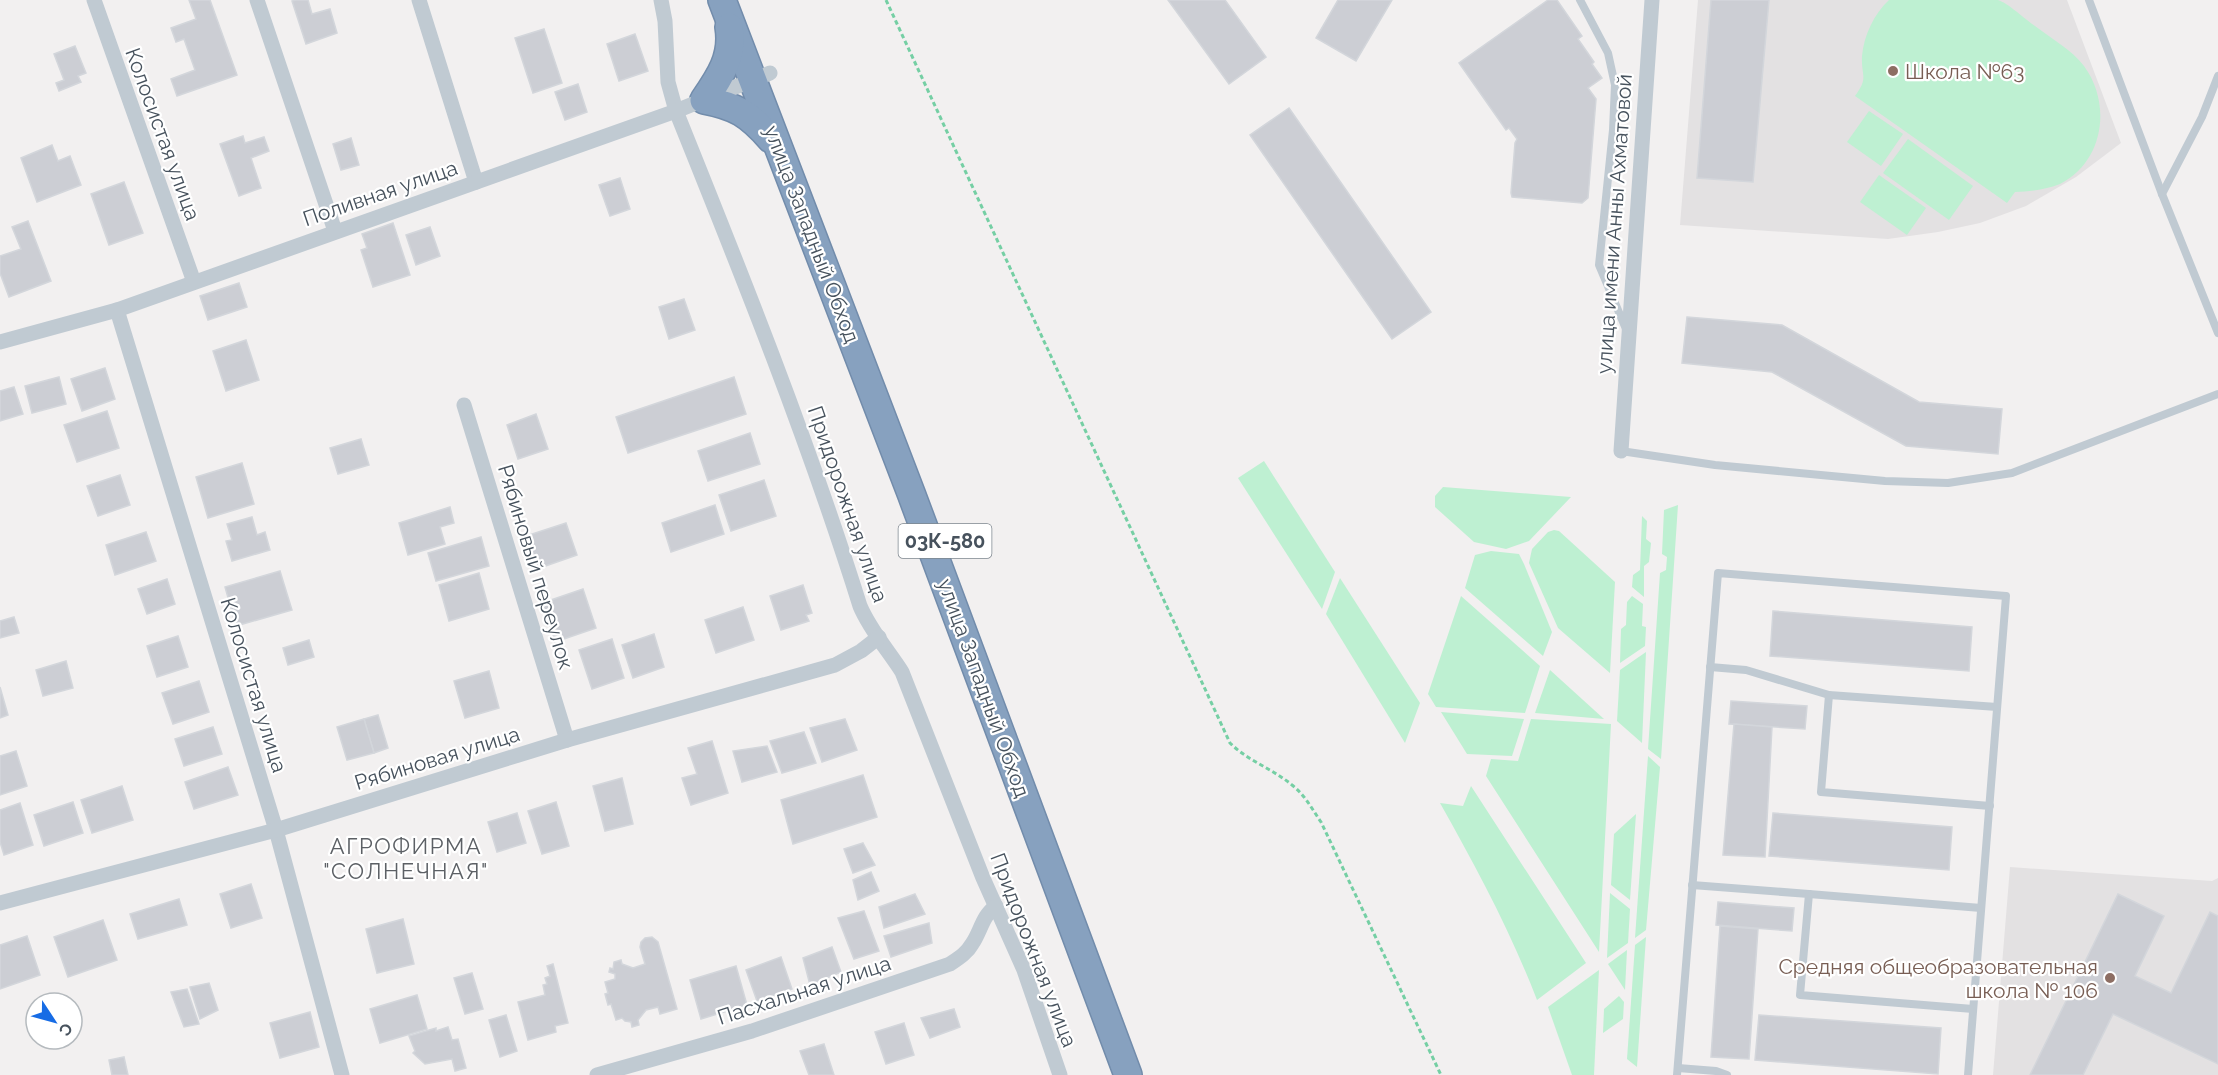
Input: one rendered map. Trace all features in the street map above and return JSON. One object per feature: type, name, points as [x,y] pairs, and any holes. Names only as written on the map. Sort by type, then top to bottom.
[{"type":"highway","name":"улица Западный Обход","points":[[730,5],[762,77],[1146,1075]]},
{"type":"highway","points":[[730,5],[730,52],[721,75],[704,100],[734,107],[747,114],[779,148]]},
{"type":"highway","name":"улица Западный Обход","points":[[762,77],[779,148],[911,493],[1128,1075]]},
{"type":"street","name":"Колосистая улица","points":[[94,0],[194,282]]},
{"type":"street","points":[[257,0],[335,231]]},
{"type":"street","points":[[419,0],[476,182]]},
{"type":"street","name":"Придорожная улица","points":[[661,0],[665,21],[668,82],[676,111],[774,354],[831,513],[860,606],[866,621],[902,672],[1024,970],[1060,1075]]},
{"type":"street","name":"улица имени Анны Ахматовой","points":[[1621,451],[1652,0]]},
{"type":"street","name":"Поливная улица","points":[[0,342],[117,310],[676,111],[762,77]]},
{"type":"street","name":"Колосистая улица","points":[[117,310],[276,830],[342,1075]]},
{"type":"street","name":"Рябиновый переулок","points":[[464,405],[567,741]]},
{"type":"street","name":"Рябиновая улица","points":[[0,903],[276,830],[567,741],[835,665],[861,651],[879,637]]},
{"type":"street","name":"Пасхальная улица","points":[[597,1075],[752,1031],[950,964],[964,955],[973,943],[986,915],[996,906]]},
{"type":"lane","points":[[1580,0],[1608,52],[1615,85],[1613,130],[1599,265],[1628,334]]},
{"type":"lane","points":[[2089,0],[2162,194],[2218,333]]},
{"type":"lane","points":[[2162,194],[2202,117],[2218,76]]},
{"type":"lane","points":[[1621,451],[1715,465],[1885,481],[1948,483],[2012,473],[2218,393]]},
{"type":"lane","points":[[1728,1075],[1716,1071],[1677,1071],[1718,573],[2006,596],[1968,1075]]},
{"type":"lane","points":[[1710,667],[1746,670],[1830,695],[1997,707]]},
{"type":"lane","points":[[1830,695],[1821,792],[1990,806]]},
{"type":"lane","points":[[1692,885],[1982,908]]},
{"type":"lane","points":[[1809,894],[1800,995],[1973,1008]]},
{"type":"path","points":[[886,0],[1230,743],[1242,754],[1292,784],[1306,798],[1321,822],[1441,1075]]},
{"type":"shaded area","name":"Школа №63","points":[[1698,0],[2067,0],[2121,143],[2076,177],[2026,206],[1980,223],[1938,232],[1888,239],[1680,225]]},
{"type":"shaded area","name":"Средняя общеобразовательная школа № 106","points":[[2010,867],[2212,881],[2218,878],[2218,1075],[1993,1075]]},
{"type":"green space","points":[[1889,0],[1998,0],[2068,50],[2084,66],[2093,81],[2098,97],[2099,131],[2086,162],[2075,174],[2060,184],[2032,191],[2015,192],[2007,203],[1855,96],[1863,81],[1862,56],[1867,33],[1874,18]]},
{"type":"green space","points":[[1869,111],[1903,134],[1881,166],[1847,142]]},
{"type":"green space","points":[[1908,139],[1973,186],[1949,220],[1883,173]]},
{"type":"green space","points":[[1879,175],[1926,208],[1907,235],[1860,202]]},
{"type":"green space","points":[[1264,461],[1335,572],[1322,609],[1238,478]]},
{"type":"green space","points":[[1443,487],[1571,497],[1529,541],[1506,549],[1474,542],[1435,507],[1435,496]]},
{"type":"green space","points":[[1678,505],[1661,759],[1648,749],[1660,573],[1666,570],[1667,557],[1662,554],[1664,510]]},
{"type":"green space","points":[[1642,516],[1647,521],[1646,539],[1651,543],[1649,562],[1644,566],[1644,597],[1632,587],[1633,575],[1640,570]]},
{"type":"green space","points":[[1559,531],[1615,582],[1610,673],[1558,628],[1529,563],[1532,549],[1548,532]]},
{"type":"green space","points":[[1491,551],[1519,554],[1524,564],[1552,632],[1543,656],[1465,588],[1475,555]]},
{"type":"green space","points":[[1340,578],[1420,703],[1405,743],[1326,614]]},
{"type":"green space","points":[[1461,596],[1540,666],[1525,713],[1436,707],[1428,694]]},
{"type":"green space","points":[[1632,596],[1643,604],[1642,626],[1646,627],[1645,646],[1620,663],[1621,629],[1626,625],[1627,602]]},
{"type":"green space","points":[[1646,652],[1642,743],[1617,721],[1620,670]]},
{"type":"green space","points":[[1550,670],[1604,719],[1535,713]]},
{"type":"green space","points":[[1441,712],[1524,719],[1512,756],[1467,754]]},
{"type":"green space","points":[[1531,719],[1611,724],[1599,952],[1486,776],[1491,759],[1518,761]]},
{"type":"green space","points":[[1648,756],[1660,767],[1646,930],[1635,938]]},
{"type":"green space","points":[[1471,786],[1586,963],[1537,1000],[1492,899],[1440,803],[1463,806]]},
{"type":"green space","points":[[1636,814],[1630,900],[1611,885],[1614,834]]},
{"type":"green space","points":[[1610,893],[1630,909],[1628,943],[1607,958]]},
{"type":"green space","points":[[1646,937],[1637,1067],[1627,1059],[1635,945]]},
{"type":"green space","points":[[1627,950],[1625,990],[1608,964]]},
{"type":"green space","points":[[1599,970],[1594,1075],[1572,1075],[1548,1007]]},
{"type":"green space","points":[[1619,996],[1624,1002],[1623,1019],[1603,1033],[1604,1009]]},
{"type":"building","points":[[189,0],[210,0],[237,75],[177,96],[171,79],[195,70],[184,39],[176,42],[171,28],[196,19]]},
{"type":"building","points":[[308,0],[312,14],[330,9],[337,33],[306,44],[292,1]]},
{"type":"building","points":[[1168,0],[1225,0],[1266,57],[1229,84]]},
{"type":"building","points":[[1338,0],[1392,0],[1356,61],[1316,38]]},
{"type":"building","points":[[1548,0],[1557,0],[1582,36],[1578,39],[1602,78],[1588,88],[1596,99],[1588,198],[1582,203],[1512,197],[1517,139],[1509,128],[1506,130],[1459,63]]},
{"type":"building","points":[[1711,0],[1769,0],[1753,182],[1697,178]]},
{"type":"building","points":[[544,29],[562,83],[533,93],[515,38]]},
{"type":"building","points":[[635,34],[648,71],[619,81],[607,44]]},
{"type":"building","points":[[75,46],[86,73],[78,76],[81,82],[59,91],[56,83],[64,80],[54,54]]},
{"type":"building","points":[[578,84],[587,112],[565,120],[555,92]]},
{"type":"building","points":[[1289,108],[1431,312],[1392,339],[1250,135]]},
{"type":"building","points":[[243,136],[245,143],[264,137],[269,151],[251,158],[261,188],[239,196],[220,144]]},
{"type":"building","points":[[351,138],[359,165],[341,170],[333,144]]},
{"type":"building","points":[[52,145],[58,161],[70,156],[81,185],[37,202],[21,158]]},
{"type":"building","points":[[620,178],[630,209],[610,216],[599,185]]},
{"type":"building","points":[[124,182],[143,233],[109,245],[91,194]]},
{"type":"building","points":[[28,221],[51,281],[9,297],[0,273],[0,256],[21,249],[12,227]]},
{"type":"building","points":[[393,223],[410,275],[373,287],[361,250],[367,248],[362,234]]},
{"type":"building","points":[[430,227],[440,256],[416,265],[406,235]]},
{"type":"building","points":[[239,283],[247,307],[208,320],[200,296]]},
{"type":"building","points":[[684,299],[695,330],[669,339],[659,307]]},
{"type":"building","points":[[1687,317],[1782,325],[1919,402],[2002,409],[1998,454],[1906,446],[1772,372],[1682,363]]},
{"type":"building","points":[[246,340],[259,380],[226,391],[213,351]]},
{"type":"building","points":[[105,368],[115,399],[82,411],[71,379]]},
{"type":"building","points":[[59,377],[66,404],[32,413],[25,386]]},
{"type":"building","points":[[734,377],[746,414],[628,453],[616,417]]},
{"type":"building","points":[[14,387],[23,414],[0,421],[0,391]]},
{"type":"building","points":[[107,411],[119,448],[77,462],[64,425]]},
{"type":"building","points":[[536,414],[548,449],[518,459],[507,425]]},
{"type":"building","points":[[750,433],[760,464],[708,481],[698,451]]},
{"type":"building","points":[[361,439],[369,465],[338,474],[330,448]]},
{"type":"building","points":[[242,463],[254,504],[208,518],[196,477]]},
{"type":"building","points":[[120,475],[130,505],[98,516],[87,486]]},
{"type":"building","points":[[764,480],[776,516],[731,531],[719,495]]},
{"type":"building","points":[[715,505],[724,534],[671,552],[662,523]]},
{"type":"building","points":[[450,507],[454,523],[440,527],[445,544],[408,555],[399,523]]},
{"type":"building","points":[[252,517],[257,535],[265,532],[270,550],[232,561],[226,541],[232,540],[227,524]]},
{"type":"building","points":[[566,523],[577,555],[534,570],[523,537]]},
{"type":"building","points":[[146,532],[156,561],[115,575],[106,545]]},
{"type":"building","points":[[481,537],[489,566],[436,581],[428,553]]},
{"type":"building","points":[[280,571],[292,610],[236,626],[225,587]]},
{"type":"building","points":[[479,573],[489,609],[449,621],[439,585]]},
{"type":"building","points":[[167,579],[175,604],[147,614],[138,589]]},
{"type":"building","points":[[803,585],[812,613],[806,615],[809,621],[781,630],[770,596]]},
{"type":"building","points":[[583,589],[596,628],[555,642],[542,603]]},
{"type":"building","points":[[743,607],[754,640],[716,653],[705,620]]},
{"type":"building","points":[[1773,611],[1972,627],[1969,671],[1770,656]]},
{"type":"building","points":[[14,617],[19,633],[0,638],[0,621]]},
{"type":"building","points":[[654,634],[664,667],[633,678],[622,645]]},
{"type":"building","points":[[178,636],[188,667],[157,677],[147,646]]},
{"type":"building","points":[[612,639],[624,678],[592,689],[579,650]]},
{"type":"building","points":[[309,640],[314,657],[288,665],[283,648]]},
{"type":"building","points":[[66,661],[73,688],[43,696],[36,670]]},
{"type":"building","points":[[489,671],[499,708],[465,718],[454,681]]},
{"type":"building","points":[[199,681],[209,712],[173,724],[162,693]]},
{"type":"building","points":[[0,687],[8,715],[0,718]]},
{"type":"building","points":[[1731,701],[1807,706],[1805,729],[1729,724]]},
{"type":"building","points":[[378,715],[388,748],[374,753],[364,719]]},
{"type":"building","points":[[364,719],[374,753],[347,760],[337,727]]},
{"type":"building","points":[[845,719],[857,750],[822,762],[810,728]]},
{"type":"building","points":[[1734,724],[1772,727],[1765,857],[1723,855]]},
{"type":"building","points":[[213,727],[222,754],[184,766],[175,739]]},
{"type":"building","points":[[804,732],[816,763],[782,773],[770,741]]},
{"type":"building","points":[[712,741],[728,793],[691,805],[682,778],[697,774],[688,748]]},
{"type":"building","points":[[767,746],[777,772],[742,782],[733,751]]},
{"type":"building","points":[[16,751],[27,786],[0,795],[0,756]]},
{"type":"building","points":[[228,767],[238,795],[194,809],[185,782]]},
{"type":"building","points":[[863,775],[877,817],[793,844],[781,800]]},
{"type":"building","points":[[622,778],[633,824],[605,831],[593,786]]},
{"type":"building","points":[[122,786],[133,820],[92,833],[81,800]]},
{"type":"building","points":[[73,802],[83,833],[44,846],[34,815]]},
{"type":"building","points":[[556,802],[569,846],[542,854],[528,811]]},
{"type":"building","points":[[20,803],[33,845],[4,855],[0,842],[0,810]]},
{"type":"building","points":[[517,813],[526,843],[497,852],[488,822]]},
{"type":"building","points":[[1773,813],[1952,827],[1949,870],[1769,856]]},
{"type":"building","points":[[863,843],[875,865],[853,873],[844,849]]},
{"type":"building","points":[[871,872],[879,891],[858,900],[853,880]]},
{"type":"building","points":[[251,884],[262,918],[231,928],[220,894]]},
{"type":"building","points":[[915,894],[925,914],[884,928],[879,907]]},
{"type":"building","points":[[2118,894],[2164,916],[2135,976],[2171,993],[2210,912],[2218,916],[2218,1064],[2113,1014],[2083,1075],[2030,1075]]},
{"type":"building","points":[[179,899],[187,925],[138,939],[130,914]]},
{"type":"building","points":[[1718,902],[1794,908],[1792,931],[1716,925]]},
{"type":"building","points":[[864,911],[879,951],[854,959],[838,918]]},
{"type":"building","points":[[403,919],[414,964],[377,973],[366,929]]},
{"type":"building","points":[[103,920],[117,960],[68,977],[54,937]]},
{"type":"building","points":[[929,923],[932,943],[891,957],[884,936]]},
{"type":"building","points":[[1720,926],[1758,929],[1749,1059],[1711,1057]]},
{"type":"building","points":[[27,936],[40,975],[0,989],[0,945]]},
{"type":"building","points":[[652,937],[658,942],[677,1009],[660,1014],[658,1007],[646,1010],[638,1020],[639,1025],[632,1027],[631,1022],[622,1018],[616,1020],[611,1004],[608,1005],[605,982],[615,979],[615,974],[609,972],[610,968],[613,969],[614,962],[621,960],[622,964],[633,968],[645,964],[640,947],[641,942],[645,938]]},
{"type":"building","points":[[832,947],[841,972],[810,985],[803,958]]},
{"type":"building","points":[[781,957],[792,989],[757,1001],[746,970]]},
{"type":"building","points":[[553,964],[568,1023],[555,1026],[556,1032],[528,1040],[518,1002],[545,995],[543,985],[547,984],[545,978],[550,976],[547,966]]},
{"type":"building","points":[[736,966],[747,1005],[701,1019],[690,980]]},
{"type":"building","points":[[472,973],[483,1009],[465,1014],[454,978]]},
{"type":"building","points":[[209,983],[218,1010],[200,1019],[190,987]]},
{"type":"building","points":[[187,989],[199,1024],[184,1027],[171,992]]},
{"type":"building","points":[[417,995],[427,1029],[380,1043],[370,1009]]},
{"type":"building","points":[[954,1009],[960,1027],[930,1038],[921,1018]]},
{"type":"building","points":[[310,1012],[319,1047],[280,1058],[270,1023]]},
{"type":"building","points":[[506,1015],[517,1051],[500,1057],[489,1020]]},
{"type":"building","points":[[1759,1015],[1941,1028],[1938,1074],[1755,1060]]},
{"type":"building","points":[[904,1023],[914,1055],[886,1064],[875,1032]]},
{"type":"building","points":[[448,1027],[452,1040],[458,1039],[466,1068],[455,1071],[452,1059],[425,1064],[413,1053],[415,1051],[409,1036]]},
{"type":"building","points":[[824,1044],[834,1075],[809,1075],[800,1051]]},
{"type":"building","points":[[124,1057],[128,1075],[112,1075],[109,1060]]},
{"type":"place","name":"Школа №63","points":[[1893,71]]},
{"type":"place","name":"Средняя общеобразовательная школа № 106","points":[[2110,978]]},
{"type":"district","name":"АГРОФИРМА \"СОЛНЕЧНАЯ\"","points":[[406,858]]}]
